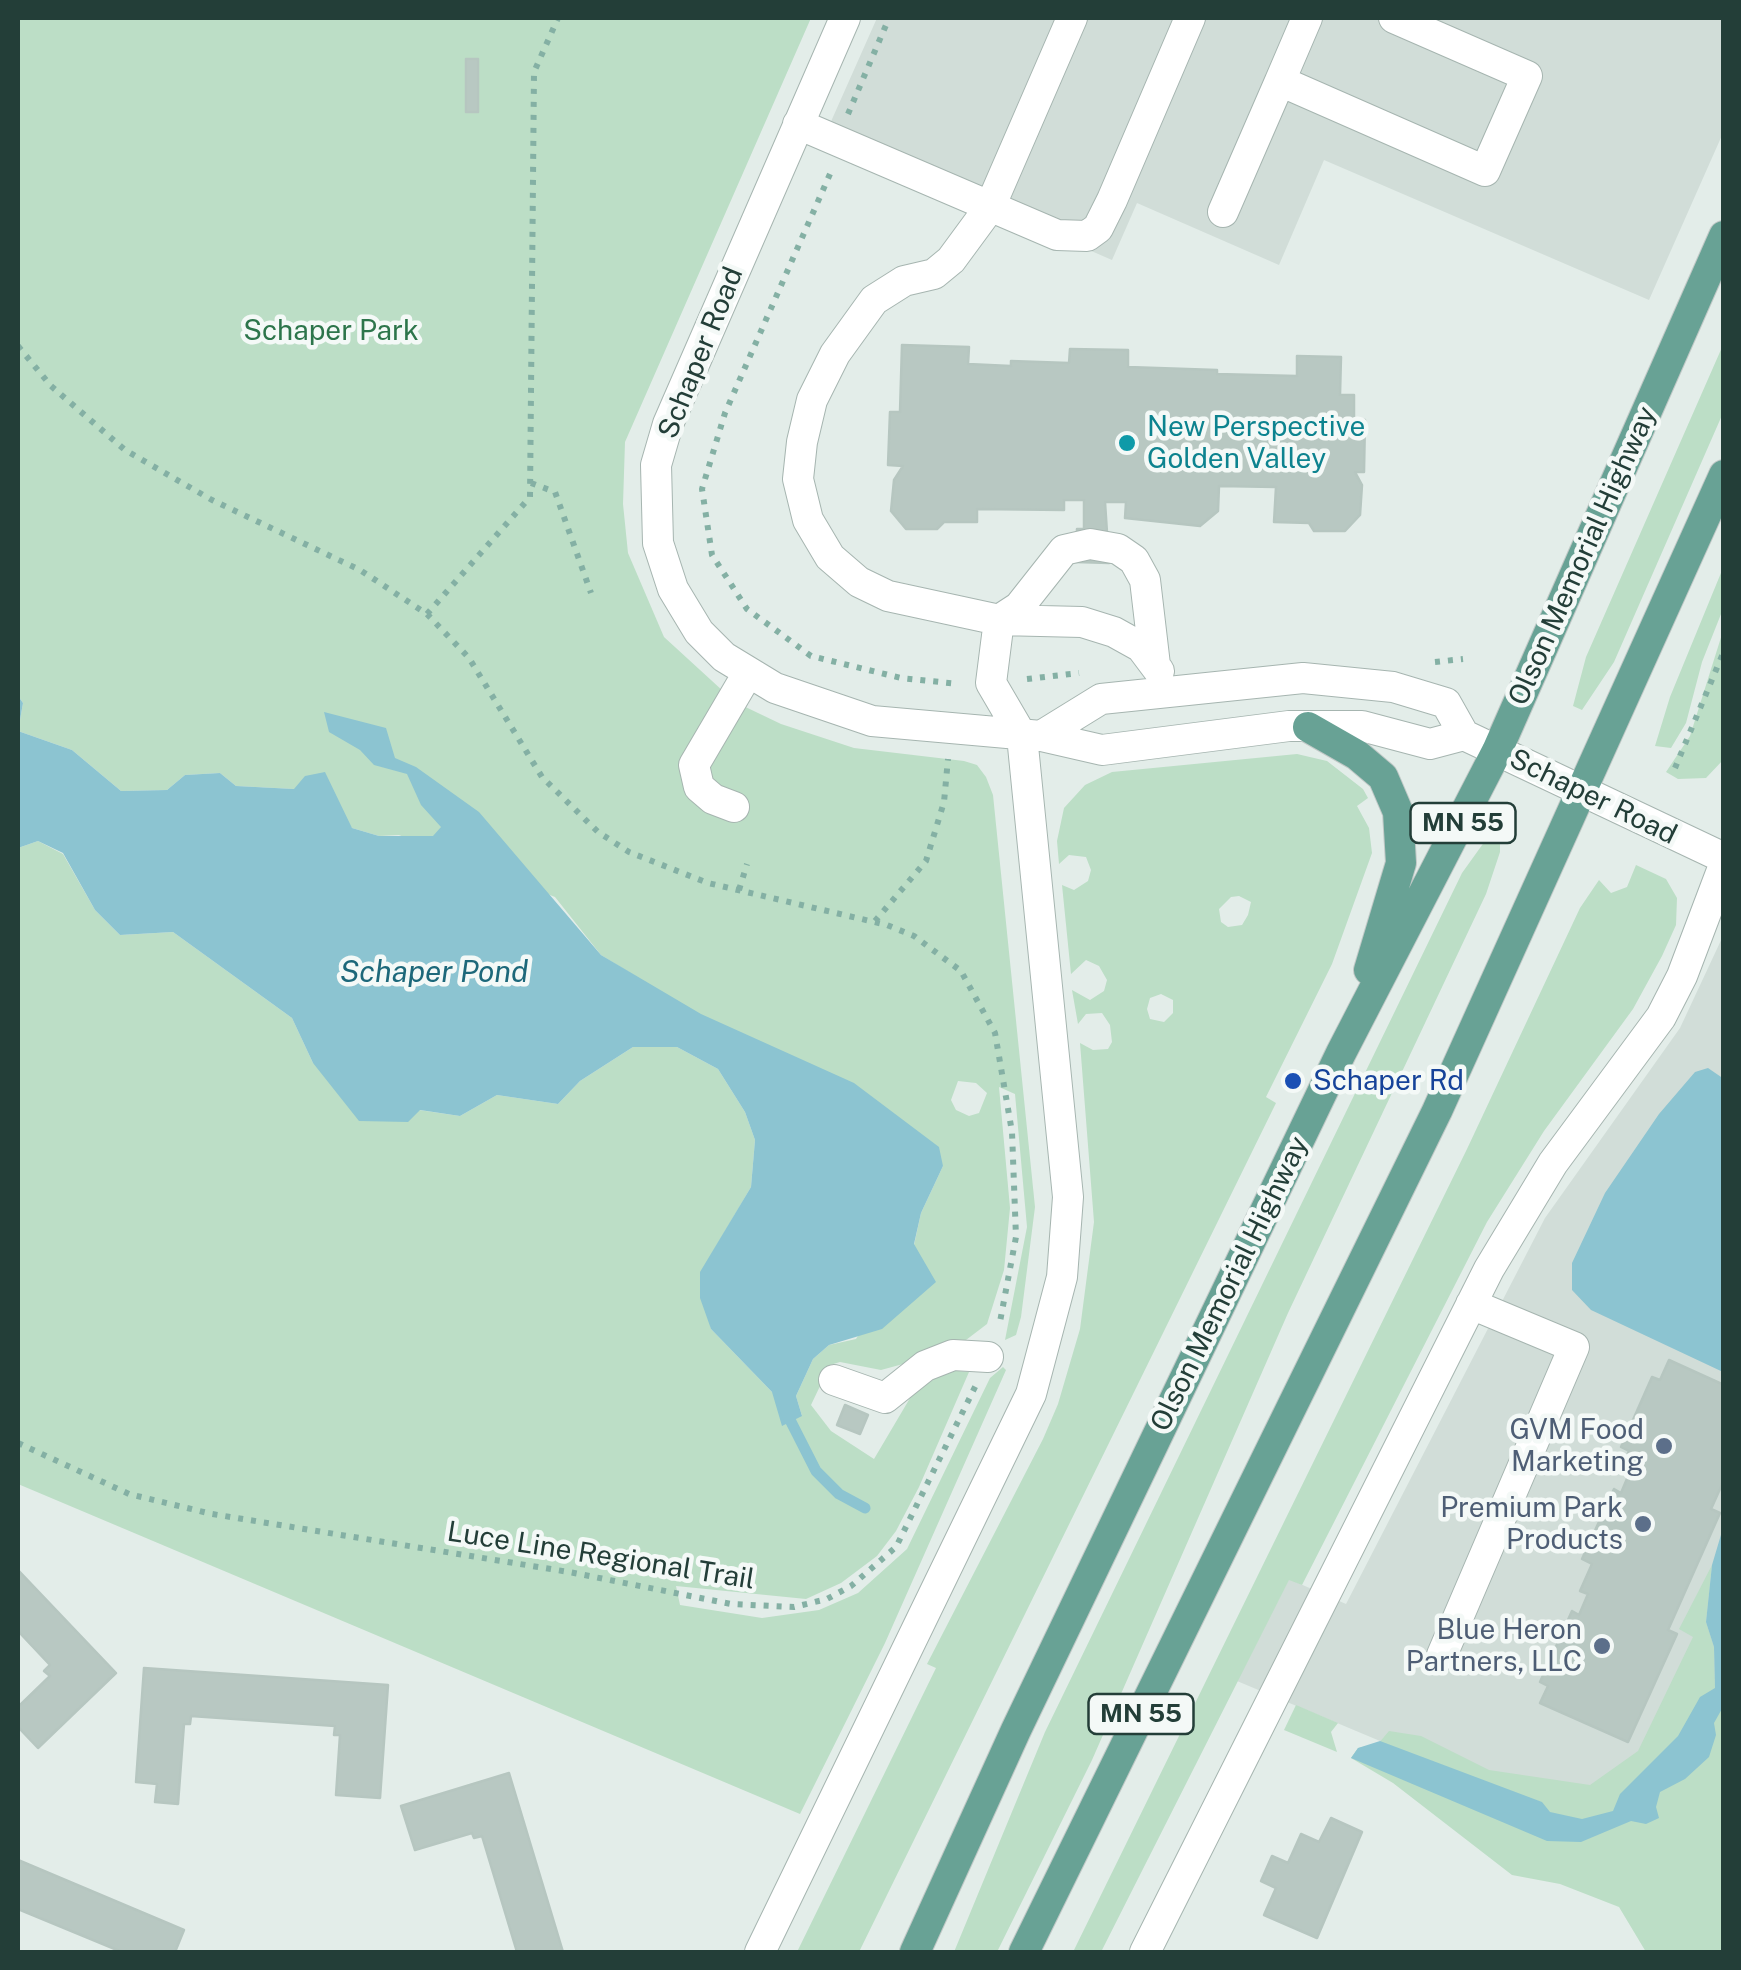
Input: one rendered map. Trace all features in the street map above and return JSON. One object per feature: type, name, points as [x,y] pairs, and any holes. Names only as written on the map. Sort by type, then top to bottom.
[{"type":"main road","name":"Olson Memorial Highway","points":[[915,1952],[1016,1730],[1342,1053],[1498,751],[1724,236]]},
{"type":"main road","name":"MN 55","points":[[1024,1952],[1437,1111],[1724,474]]},
{"type":"main road","points":[[1308,727],[1357,755],[1383,777],[1398,812],[1401,835],[1401,864],[1392,899],[1342,1053]]},
{"type":"street","name":"Schaper Road","points":[[844,18],[668,424],[656,465],[658,543],[673,589],[699,632],[748,673],[774,688],[872,721],[1032,736],[1102,750],[1308,727],[1362,726],[1430,744],[1464,736]]},
{"type":"street","points":[[1072,18],[990,206],[943,267],[934,274],[904,281],[874,300],[835,354],[812,400],[798,478],[808,520],[830,557],[859,582],[888,596],[999,620],[1082,622],[1114,632],[1141,647],[1173,692]]},
{"type":"street","points":[[798,124],[990,206],[1074,238],[1087,236],[1098,228],[1190,18]]},
{"type":"street","points":[[1223,212],[1307,18]]},
{"type":"street","points":[[1280,80],[1485,170],[1527,76],[1394,18]]},
{"type":"street","points":[[760,1952],[1002,1461],[1037,1378],[1054,1316],[1068,1197],[1032,736],[991,683],[999,620],[1018,607],[1064,550],[1090,544],[1118,549],[1134,560],[1145,580],[1155,665]]},
{"type":"street","points":[[734,807],[713,799],[699,786],[694,765],[748,673]]},
{"type":"street","name":"Schaper Road","points":[[1032,736],[1101,700],[1285,679],[1342,679],[1392,687],[1446,704],[1464,736],[1724,862]]},
{"type":"street","points":[[1145,1952],[1472,1304],[1552,1162],[1661,1017],[1682,976],[1724,862]]},
{"type":"street","points":[[1442,1655],[1574,1347],[1472,1304]]},
{"type":"street","points":[[834,1380],[885,1398],[925,1366],[952,1355],[988,1357]]},
{"type":"path","points":[[427,614],[522,512],[530,497],[534,72],[558,18]]},
{"type":"path","name":"Luce Line Regional Trail","points":[[18,346],[51,386],[125,450],[212,500],[360,570],[427,614],[469,658],[518,745],[570,808],[629,852],[670,870],[875,922],[914,936],[961,972],[995,1033],[1004,1071],[1018,1194],[1011,1275],[988,1357],[932,1480],[896,1547],[851,1586],[794,1607],[731,1604],[212,1514],[129,1494],[18,1444]]},
{"type":"path","points":[[531,483],[555,492],[591,593]]},
{"type":"path","points":[[1675,768],[1724,650]]},
{"type":"path","points":[[875,922],[926,861],[936,835],[951,730]]},
{"type":"path","points":[[739,890],[748,864]]},
{"type":"shaded area","points":[[877,18],[1723,18],[1723,133],[1649,300],[1324,160],[1279,265],[1137,203],[1112,260],[825,135]]},
{"type":"shaded area","points":[[1723,936],[1723,1854],[1492,1788],[1237,1681],[1289,1579],[1346,1604],[1545,1218],[1680,1028]]},
{"type":"green space","name":"Schaper Park","points":[[18,18],[811,18],[625,442],[623,504],[628,553],[664,637],[735,702],[781,724],[854,748],[964,761],[977,765],[986,777],[993,795],[1035,1207],[1021,1317],[1016,1335],[1005,1340],[1027,1227],[1015,1094],[999,1087],[1010,1208],[1004,1270],[987,1324],[966,1340],[881,1370],[840,1362],[830,1365],[811,1405],[831,1431],[874,1459],[913,1393],[948,1370],[969,1372],[919,1487],[896,1531],[877,1556],[841,1583],[806,1599],[676,1586],[680,1605],[762,1618],[819,1610],[858,1593],[907,1549],[990,1378],[1003,1367],[1006,1370],[885,1643],[800,1814],[18,1484],[18,848],[38,841],[63,854],[95,910],[120,935],[173,932],[292,1018],[313,1063],[419,1110],[460,1116],[497,1095],[558,1104],[580,1081],[633,1047],[677,1047],[718,1069],[745,1112],[755,1140],[751,1187],[701,1272],[711,1329],[772,1392],[802,1416],[796,1396],[813,1359],[829,1345],[856,1339],[914,1245],[921,1213],[943,1166],[601,955],[555,897],[399,835],[379,836],[352,828],[294,789],[236,786],[220,773],[185,775],[167,790],[121,791],[72,750],[18,731],[23,703],[18,696]],"holes":[[[958,1081],[976,1083],[987,1093],[979,1113],[969,1116],[956,1110],[951,1100]]]},
{"type":"green space","points":[[1723,345],[1723,413],[1614,662],[1582,710],[1573,706],[1586,657]]},
{"type":"green space","points":[[1723,568],[1723,609],[1702,662],[1686,723],[1671,748],[1655,746],[1670,697]]},
{"type":"green space","points":[[1723,631],[1723,760],[1706,778],[1678,779],[1666,772],[1690,736]]},
{"type":"green space","points":[[1297,754],[1327,761],[1363,789],[1368,798],[1357,806],[1369,828],[1372,853],[1332,964],[1266,1097],[1276,1103],[859,1952],[797,1952],[936,1668],[927,1664],[1043,1439],[1058,1404],[1080,1329],[1094,1222],[1080,1043],[1093,1050],[1108,1049],[1112,1042],[1110,1025],[1102,1013],[1086,1014],[1078,1024],[1072,990],[1090,1000],[1104,991],[1107,980],[1099,966],[1086,960],[1071,974],[1062,885],[1074,890],[1088,881],[1091,870],[1086,857],[1069,855],[1059,864],[1057,841],[1064,808],[1085,785],[1112,772]],"holes":[[[1231,897],[1251,902],[1248,915],[1242,925],[1228,927],[1221,922],[1219,909]],[[1161,994],[1173,1000],[1173,1013],[1164,1022],[1150,1019],[1147,1009],[1150,998]]]},
{"type":"green space","points":[[1500,833],[1500,852],[1486,894],[1288,1313],[1092,1760],[997,1952],[954,1952],[1045,1732],[1462,873],[1490,834]]},
{"type":"green space","points":[[1636,865],[1666,879],[1677,898],[1676,925],[1662,956],[1633,1009],[1544,1131],[1487,1222],[1302,1585],[1289,1580],[1101,1952],[1073,1952],[1467,1149],[1580,908],[1599,880],[1611,893],[1627,887]]},
{"type":"green space","points":[[1712,1565],[1706,1622],[1714,1647],[1715,1688],[1724,1707],[1723,1952],[1646,1952],[1619,1907],[1560,1884],[1512,1875],[1393,1783],[1351,1758],[1358,1748],[1378,1744],[1389,1731],[1421,1736],[1489,1770],[1590,1785],[1638,1751],[1693,1637],[1679,1629]]},
{"type":"green space","points":[[1296,1705],[1338,1723],[1331,1732],[1337,1752],[1284,1730]]},
{"type":"water","points":[[18,696],[23,703],[18,731]]},
{"type":"water","name":"Schaper Pond","points":[[324,712],[386,728],[395,758],[416,767],[479,812],[601,955],[701,1014],[854,1083],[939,1147],[943,1166],[921,1213],[914,1244],[936,1282],[882,1329],[829,1345],[813,1359],[796,1396],[802,1416],[782,1426],[772,1392],[711,1329],[700,1298],[700,1272],[751,1187],[755,1140],[745,1112],[718,1069],[677,1047],[633,1047],[580,1081],[558,1104],[497,1095],[460,1116],[420,1110],[408,1122],[359,1121],[313,1063],[292,1018],[173,932],[120,935],[95,910],[63,853],[38,841],[18,848],[18,731],[72,750],[121,791],[167,790],[185,775],[220,773],[236,786],[294,789],[305,776],[325,772],[352,828],[379,836],[433,836],[441,827],[421,805],[407,774],[374,765],[360,750],[329,732]]},
{"type":"water","points":[[1708,1068],[1724,1079],[1723,1372],[1591,1310],[1572,1290],[1572,1263],[1605,1193],[1659,1114],[1695,1072]]},
{"type":"water","points":[[1723,1528],[1723,1707],[1714,1723],[1716,1735],[1709,1757],[1685,1779],[1660,1792],[1656,1807],[1659,1818],[1646,1824],[1631,1821],[1581,1842],[1547,1841],[1351,1758],[1358,1748],[1380,1741],[1542,1802],[1550,1812],[1582,1819],[1613,1811],[1620,1794],[1678,1736],[1700,1697],[1715,1688],[1714,1647],[1706,1622],[1712,1565]]},
{"type":"building","points":[[466,59],[478,59],[478,112],[466,112]]},
{"type":"building","name":"New Perspective Golden Valley","points":[[902,345],[969,347],[968,364],[1011,366],[1011,361],[1069,363],[1070,349],[1128,350],[1128,367],[1217,370],[1217,374],[1297,376],[1297,356],[1341,357],[1340,395],[1354,395],[1354,419],[1365,420],[1364,472],[1355,472],[1362,485],[1360,515],[1345,531],[1314,531],[1309,523],[1274,522],[1276,487],[1219,486],[1218,511],[1200,526],[1125,518],[1126,502],[1105,502],[1109,563],[1076,562],[1077,529],[1084,529],[1084,500],[1064,500],[1064,510],[977,509],[977,522],[944,522],[937,529],[906,529],[891,511],[894,480],[903,466],[888,465],[890,412],[900,412]]},
{"type":"building","points":[[1669,1360],[1724,1385],[1724,1480],[1711,1509],[1720,1513],[1668,1630],[1677,1634],[1628,1742],[1540,1703],[1548,1686],[1540,1682],[1572,1611],[1579,1615],[1588,1594],[1580,1591],[1592,1564],[1582,1559],[1614,1489],[1621,1493],[1629,1474],[1621,1470],[1629,1451],[1621,1447],[1652,1377],[1660,1380]]},
{"type":"building","points":[[845,1405],[868,1415],[860,1434],[837,1425]]},
{"type":"building","points":[[18,1570],[116,1673],[38,1748],[18,1727],[18,1707],[50,1676],[44,1671],[50,1665],[18,1631]]},
{"type":"building","points":[[144,1668],[388,1685],[380,1798],[336,1795],[340,1735],[334,1735],[335,1726],[191,1716],[190,1724],[184,1724],[178,1804],[155,1802],[157,1784],[136,1782]]},
{"type":"building","points":[[509,1773],[563,1952],[517,1952],[482,1836],[474,1838],[472,1833],[415,1850],[401,1806]]},
{"type":"building","points":[[1331,1818],[1362,1832],[1317,1938],[1264,1915],[1276,1888],[1261,1881],[1272,1856],[1288,1863],[1301,1834],[1319,1842]]},
{"type":"building","points":[[18,1860],[184,1930],[175,1952],[122,1952],[18,1909]]},
{"type":"waterway","points":[[785,1410],[816,1471],[839,1494],[865,1508]]},
{"type":"place","name":"New Perspective Golden Valley","points":[[1127,443]]},
{"type":"place","name":"Schaper Rd","points":[[1293,1081]]},
{"type":"place","name":"GVM Food Marketing","points":[[1664,1446]]},
{"type":"place","name":"Premium Park Products","points":[[1643,1524]]},
{"type":"place","name":"Blue Heron Partners, LLC","points":[[1602,1646]]}]
